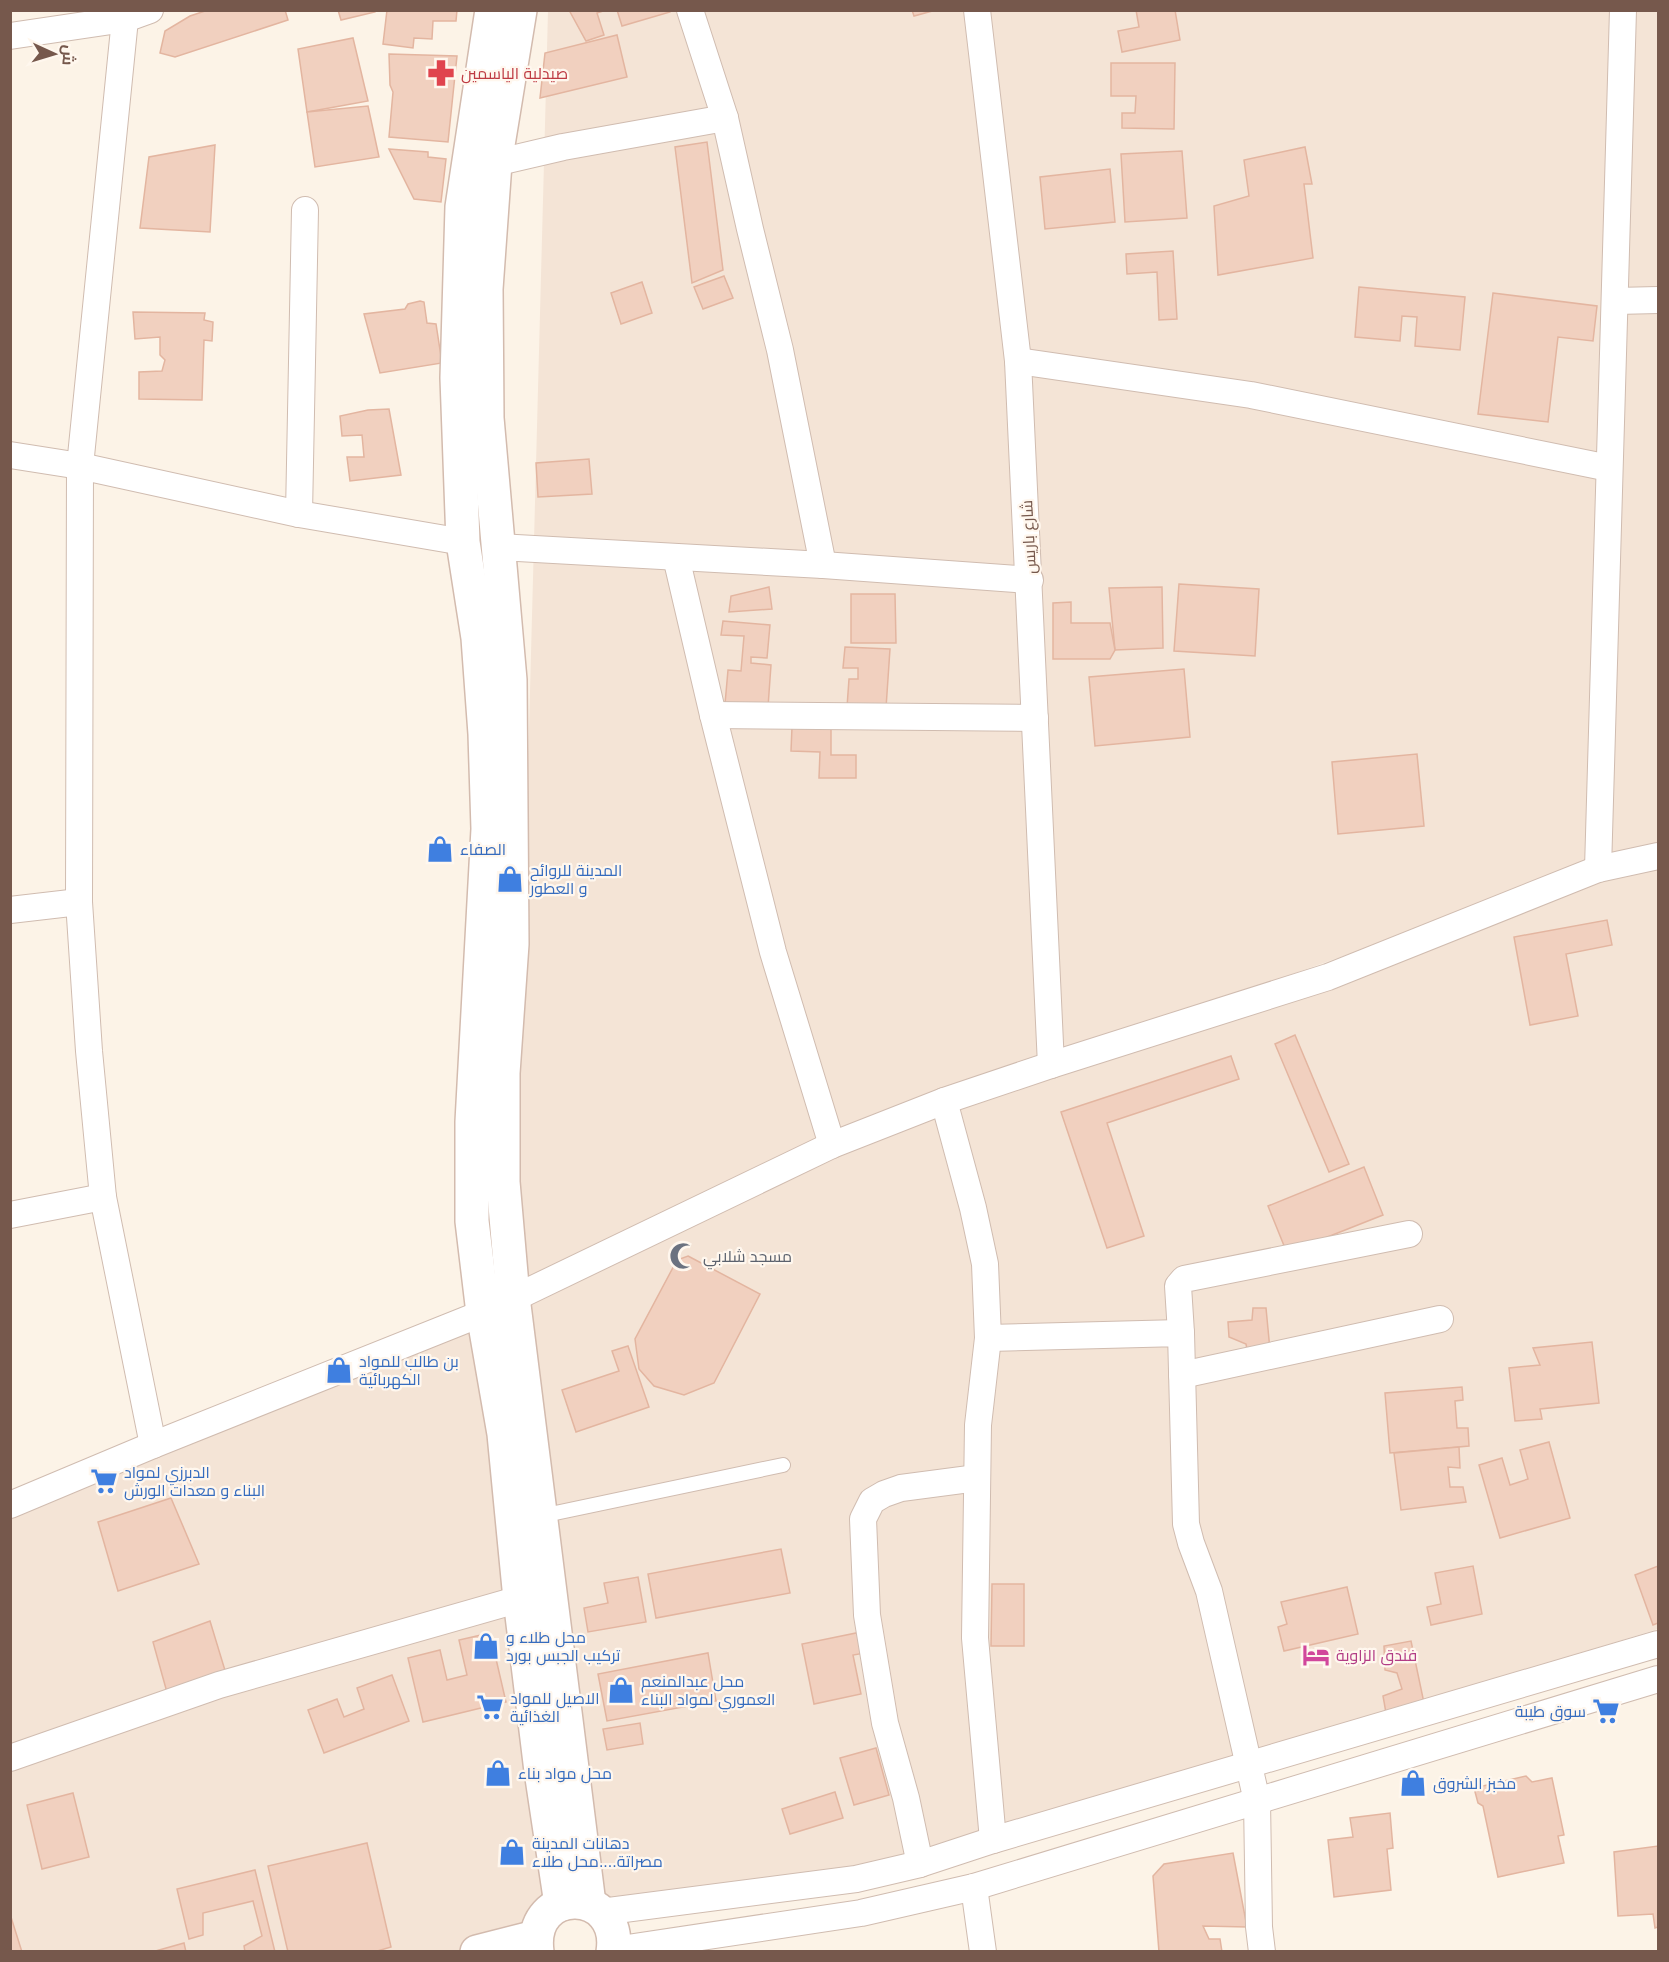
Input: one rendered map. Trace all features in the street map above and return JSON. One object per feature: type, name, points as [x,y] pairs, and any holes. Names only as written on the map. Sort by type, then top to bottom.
[{"type":"street","points":[[10,36],[150,10]]},
{"type":"street","points":[[492,10],[462,207],[457,378],[463,543],[478,638],[485,734],[488,829],[472,1122],[472,1221],[483,1313],[504,1434],[520,1599],[541,1771],[584,1906],[610,1923],[614,1936],[613,1951],[861,1913],[974,1887],[1659,1679]]},
{"type":"street","points":[[520,10],[495,163],[486,289],[487,418],[510,680],[512,944],[503,1072],[503,1182],[513,1297],[541,1516],[584,1906]]},
{"type":"street","points":[[690,10],[725,118],[780,350],[823,565]]},
{"type":"street","name":"شارع باريس","points":[[977,10],[1018,361],[1051,1065]]},
{"type":"street","points":[[1598,869],[1623,10]]},
{"type":"street","points":[[123,15],[80,466],[79,902],[89,1051],[103,1197],[153,1444]]},
{"type":"street","points":[[495,163],[563,147],[725,118]]},
{"type":"street","points":[[299,514],[305,210]]},
{"type":"street","points":[[1616,302],[1659,300]]},
{"type":"street","points":[[1018,361],[1251,395],[1609,468]]},
{"type":"street","points":[[10,455],[80,466],[299,514],[463,543]]},
{"type":"street","points":[[498,548],[823,565],[1030,580]]},
{"type":"street","points":[[676,557],[773,952],[832,1146]]},
{"type":"street","points":[[713,715],[1035,718]]},
{"type":"street","points":[[10,1505],[153,1444],[483,1313],[832,1146],[944,1101],[1328,977],[1598,869],[1659,856]]},
{"type":"street","points":[[10,910],[79,902]]},
{"type":"street","points":[[944,1101],[973,1208],[985,1264],[988,1338],[978,1425],[975,1638],[993,1840]]},
{"type":"street","points":[[10,1215],[103,1197]]},
{"type":"street","points":[[1262,1952],[1259,1927],[1257,1801],[1209,1591],[1186,1524],[1178,1286],[1184,1279],[1409,1234]]},
{"type":"street","points":[[1182,1375],[1440,1319]]},
{"type":"street","points":[[988,1338],[1180,1333]]},
{"type":"street","points":[[920,1864],[906,1798],[885,1723],[867,1615],[863,1519],[872,1501],[884,1494],[901,1488],[977,1478]]},
{"type":"street","points":[[10,1758],[219,1685],[520,1599]]},
{"type":"street","points":[[477,1952],[536,1944],[538,1925],[546,1914],[584,1906],[856,1879],[920,1864],[993,1840],[1659,1644]]},
{"type":"street","points":[[974,1887],[983,1952]]},
{"type":"lane","points":[[541,1516],[783,1465]]},
{"type":"shaded area","points":[[548,11],[1658,11],[1658,858],[1600,865],[887,1118],[514,1297]]},
{"type":"shaded area","points":[[1658,862],[1658,1629],[924,1857],[601,1911],[514,1298],[830,1155],[1599,874]]},
{"type":"shaded area","points":[[483,1313],[560,1904],[475,1951],[11,1952],[11,1511]]},
{"type":"building","points":[[208,10],[285,10],[288,20],[175,57],[160,53],[165,31],[190,16]]},
{"type":"building","points":[[338,10],[375,10],[375,12],[341,20]]},
{"type":"building","points":[[387,10],[457,10],[456,21],[433,21],[432,39],[414,38],[413,48],[383,44]]},
{"type":"building","points":[[569,10],[606,10],[597,13],[604,35],[586,41]]},
{"type":"building","points":[[617,10],[670,10],[670,12],[622,26]]},
{"type":"building","points":[[912,10],[936,10],[914,16]]},
{"type":"building","points":[[1136,10],[1175,10],[1180,40],[1122,52],[1118,31],[1139,27]]},
{"type":"building","points":[[617,35],[627,77],[540,98],[545,53]]},
{"type":"building","points":[[353,38],[368,101],[307,112],[298,49]]},
{"type":"building","points":[[389,54],[457,56],[448,142],[389,137],[393,92],[390,85]]},
{"type":"building","points":[[1111,63],[1175,63],[1174,129],[1122,128],[1122,113],[1135,113],[1136,96],[1111,96]]},
{"type":"building","points":[[368,106],[379,157],[315,167],[307,112]]},
{"type":"building","points":[[707,142],[723,270],[692,283],[675,147]]},
{"type":"building","points":[[215,145],[210,232],[140,228],[149,157]]},
{"type":"building","points":[[1305,147],[1312,184],[1304,184],[1313,258],[1218,275],[1214,206],[1249,196],[1244,160]]},
{"type":"building","points":[[389,149],[428,152],[428,157],[446,159],[441,202],[414,199]]},
{"type":"building","points":[[1182,151],[1187,218],[1125,222],[1121,154]]},
{"type":"building","points":[[1110,169],[1115,222],[1045,229],[1040,177]]},
{"type":"building","points":[[1173,251],[1177,319],[1159,320],[1157,272],[1127,274],[1126,254]]},
{"type":"building","points":[[724,276],[733,298],[703,309],[694,287]]},
{"type":"building","points":[[642,282],[652,313],[621,324],[611,293]]},
{"type":"building","points":[[1359,287],[1465,297],[1460,350],[1415,346],[1417,317],[1402,316],[1400,341],[1355,337]]},
{"type":"building","points":[[1493,293],[1597,306],[1593,341],[1558,337],[1548,422],[1478,414]]},
{"type":"building","points":[[424,302],[427,323],[436,324],[442,363],[380,373],[364,314],[405,309],[408,304]]},
{"type":"building","points":[[133,312],[205,313],[204,320],[213,322],[212,341],[204,340],[202,400],[139,399],[139,372],[162,371],[165,360],[160,355],[160,337],[135,339]]},
{"type":"building","points":[[389,409],[401,475],[350,481],[347,457],[364,457],[362,435],[342,436],[340,416],[368,410]]},
{"type":"building","points":[[589,459],[592,494],[538,497],[536,463]]},
{"type":"building","points":[[1179,584],[1259,589],[1255,656],[1174,651]]},
{"type":"building","points":[[769,587],[772,609],[729,612],[731,596]]},
{"type":"building","points":[[1162,587],[1163,648],[1115,650],[1109,588]]},
{"type":"building","points":[[851,594],[895,594],[896,643],[851,643]]},
{"type":"building","points":[[1071,602],[1071,623],[1110,623],[1115,650],[1110,659],[1053,659],[1053,603]]},
{"type":"building","points":[[723,621],[770,625],[767,658],[751,657],[751,663],[771,665],[768,707],[725,704],[728,670],[741,671],[744,636],[721,635]]},
{"type":"building","points":[[845,647],[890,649],[886,708],[847,707],[849,679],[858,679],[858,668],[843,668]]},
{"type":"building","points":[[1184,669],[1190,737],[1095,746],[1089,677]]},
{"type":"building","points":[[792,727],[831,728],[831,755],[856,755],[856,778],[819,778],[820,752],[791,751]]},
{"type":"building","points":[[1417,754],[1424,826],[1338,834],[1332,762]]},
{"type":"building","points":[[1607,920],[1612,945],[1566,954],[1578,1016],[1530,1025],[1514,937]]},
{"type":"building","points":[[1295,1035],[1349,1164],[1329,1172],[1275,1044]]},
{"type":"building","points":[[1231,1056],[1239,1079],[1107,1123],[1144,1236],[1107,1248],[1061,1112]]},
{"type":"building","points":[[1364,1167],[1383,1215],[1287,1253],[1268,1206]]},
{"type":"building","points":[[688,1256],[760,1294],[714,1383],[684,1395],[654,1386],[639,1369],[635,1339],[677,1260]]},
{"type":"building","points":[[1253,1308],[1266,1308],[1270,1350],[1248,1354],[1246,1344],[1229,1337],[1228,1322],[1252,1320]]},
{"type":"building","points":[[1592,1342],[1599,1403],[1540,1409],[1542,1419],[1515,1421],[1509,1368],[1540,1365],[1533,1348]]},
{"type":"building","points":[[628,1346],[649,1407],[576,1432],[562,1390],[619,1371],[612,1351]]},
{"type":"building","points":[[1462,1387],[1463,1400],[1455,1401],[1457,1428],[1468,1428],[1469,1446],[1390,1453],[1385,1393]]},
{"type":"building","points":[[1549,1442],[1570,1518],[1500,1538],[1479,1465],[1502,1458],[1510,1485],[1528,1479],[1520,1450]]},
{"type":"building","points":[[1459,1447],[1460,1468],[1448,1467],[1450,1487],[1463,1487],[1466,1502],[1401,1510],[1394,1453]]},
{"type":"building","points":[[171,1498],[199,1564],[118,1591],[98,1522]]},
{"type":"building","points":[[781,1549],[790,1593],[656,1618],[648,1574]]},
{"type":"building","points":[[1473,1566],[1482,1614],[1431,1625],[1427,1607],[1441,1604],[1435,1573]]},
{"type":"building","points":[[1658,1566],[1658,1623],[1653,1625],[1635,1575]]},
{"type":"building","points":[[638,1577],[646,1622],[588,1632],[584,1608],[608,1603],[604,1583]]},
{"type":"building","points":[[992,1584],[1024,1584],[1024,1646],[991,1646]]},
{"type":"building","points":[[1347,1587],[1358,1634],[1284,1651],[1278,1627],[1287,1624],[1281,1602]]},
{"type":"building","points":[[210,1621],[227,1677],[168,1696],[153,1642]]},
{"type":"building","points":[[861,1632],[865,1653],[853,1655],[861,1694],[814,1704],[802,1644]]},
{"type":"building","points":[[490,1633],[506,1702],[423,1722],[408,1658],[440,1650],[447,1680],[467,1675],[459,1640]]},
{"type":"building","points":[[1411,1641],[1424,1703],[1386,1713],[1383,1696],[1402,1689],[1397,1673],[1385,1670],[1384,1646]]},
{"type":"building","points":[[708,1653],[716,1701],[607,1721],[598,1674]]},
{"type":"building","points":[[392,1675],[409,1721],[324,1753],[308,1710],[337,1699],[344,1717],[364,1709],[357,1688]]},
{"type":"building","points":[[640,1723],[643,1744],[607,1750],[603,1729]]},
{"type":"building","points":[[876,1748],[889,1795],[854,1805],[840,1758]]},
{"type":"building","points":[[1526,1776],[1532,1782],[1552,1778],[1564,1835],[1558,1836],[1564,1863],[1498,1877],[1483,1806],[1478,1803],[1474,1788]]},
{"type":"building","points":[[835,1792],[843,1818],[790,1834],[782,1809]]},
{"type":"building","points":[[73,1793],[89,1857],[42,1869],[27,1805]]},
{"type":"building","points":[[1390,1813],[1393,1848],[1387,1849],[1391,1890],[1334,1897],[1328,1840],[1353,1837],[1350,1818]]},
{"type":"building","points":[[367,1843],[391,1947],[374,1952],[288,1952],[268,1866]]},
{"type":"building","points":[[1658,1846],[1658,1927],[1655,1928],[1653,1914],[1618,1916],[1614,1852]]},
{"type":"building","points":[[1233,1853],[1247,1927],[1203,1926],[1209,1939],[1220,1939],[1222,1952],[1159,1952],[1153,1876],[1164,1864]]},
{"type":"building","points":[[255,1870],[275,1952],[245,1952],[244,1946],[262,1936],[253,1901],[203,1913],[203,1935],[189,1939],[177,1889]]},
{"type":"building","points":[[10,1914],[22,1952],[10,1952]]},
{"type":"building","points":[[184,1943],[186,1952],[152,1952]]},
{"type":"place","name":"صيدلية الياسمين","points":[[441,73]]},
{"type":"place","name":"الصفاء","points":[[440,849]]},
{"type":"place","name":"المدينة للروائح و العطور","points":[[510,879]]},
{"type":"place","name":"مسجد شلابي","points":[[683,1256]]},
{"type":"place","name":"بن طالب للمواد الكهربائية","points":[[339,1370]]},
{"type":"place","name":"الدبرزي لمواد البناء و معدات الورش","points":[[104,1481]]},
{"type":"place","name":"محل طلاء و تركيب الجبس بورد","points":[[486,1646]]},
{"type":"place","name":"فندق الزاوية","points":[[1316,1655]]},
{"type":"place","name":"محل عبدالمنعم العموري لمواد البناء","points":[[621,1690]]},
{"type":"place","name":"الاصيل للمواد الغذائية","points":[[490,1707]]},
{"type":"place","name":"سوق طيبة","points":[[1606,1711]]},
{"type":"place","name":"محل مواد بناء","points":[[498,1773]]},
{"type":"place","name":"مخبز الشروق","points":[[1413,1783]]},
{"type":"place","name":"دهانات المدينة مصراتة....محل طلاء","points":[[512,1852]]}]
